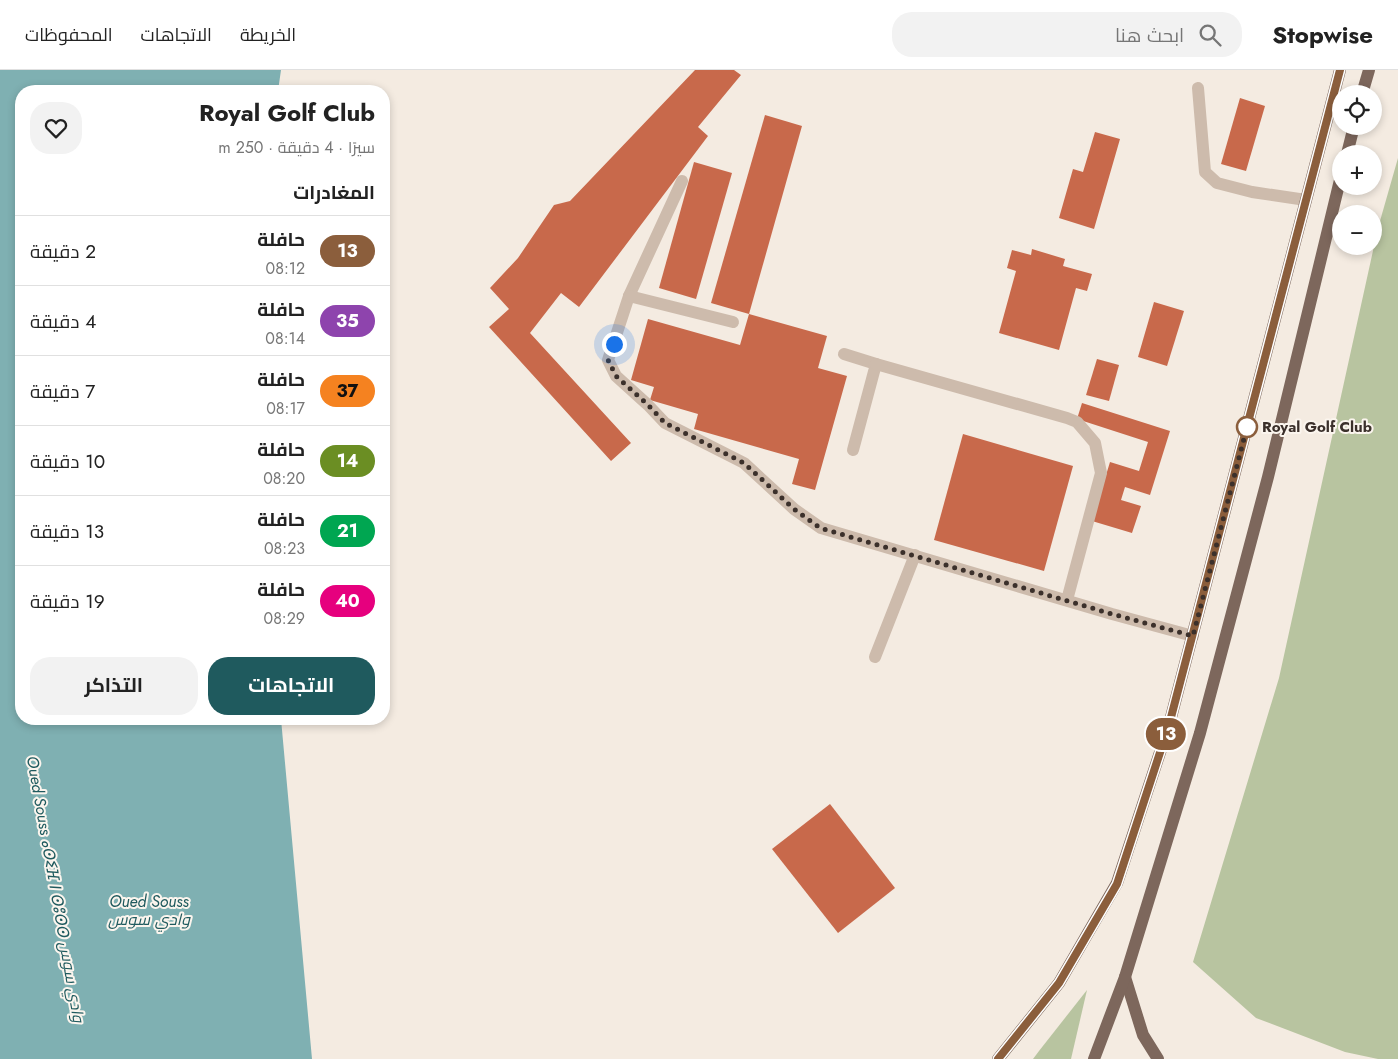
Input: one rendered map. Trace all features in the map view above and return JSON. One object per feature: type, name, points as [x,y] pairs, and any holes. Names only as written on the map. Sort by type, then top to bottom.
[{"type":"main road","points":[[998,1059],[1059,983],[1117,884],[1169,725],[1340,70]]},
{"type":"main road","points":[[1365,85],[1369,70]]},
{"type":"main road","points":[[1094,1059],[1124,977],[1200,733],[1268,477],[1336,195]]},
{"type":"main road","points":[[1124,977],[1143,1035],[1158,1059]]},
{"type":"lane","points":[[1198,88],[1205,172],[1217,183],[1252,192],[1306,200]]},
{"type":"lane","points":[[682,181],[629,296],[608,360],[616,376],[665,423],[744,463],[794,509],[820,528],[1193,636]]},
{"type":"lane","points":[[629,296],[734,322]]},
{"type":"lane","points":[[844,354],[1077,422],[1095,443],[1101,473],[1067,600]]},
{"type":"lane","points":[[853,450],[876,364]]},
{"type":"lane","points":[[876,657],[914,555]]},
{"type":"green space","points":[[1398,158],[1398,1059],[1378,1059],[1345,1052],[1256,1018],[1193,962],[1279,678],[1372,255],[1382,255],[1382,214]]},
{"type":"green space","points":[[1087,990],[1071,1059],[1033,1059],[1039,1051]]},
{"type":"water","name":"Oued Souss وادي سوس","points":[[0,70],[281,70],[279,85],[15,85],[15,725],[282,725],[312,1059],[0,1059]]},
{"type":"building","points":[[695,70],[734,70],[741,75],[698,127],[708,136],[579,307],[561,293],[530,333],[631,443],[611,461],[489,327],[509,309],[490,288],[518,258],[554,205],[570,201]]},
{"type":"building","points":[[1240,98],[1265,106],[1246,171],[1221,164]]},
{"type":"building","points":[[765,115],[802,126],[749,314],[711,303]]},
{"type":"building","points":[[1095,132],[1120,139],[1094,229],[1059,218],[1073,169],[1083,172]]},
{"type":"building","points":[[694,162],[732,173],[696,299],[659,288]]},
{"type":"building","points":[[1032,249],[1065,259],[1063,266],[1092,274],[1087,291],[1076,288],[1059,350],[999,333],[1016,271],[1007,268],[1012,250],[1031,255]]},
{"type":"building","points":[[1154,302],[1184,311],[1167,366],[1138,357]]},
{"type":"building","points":[[749,314],[827,336],[818,368],[847,376],[815,490],[792,484],[799,459],[694,429],[698,414],[650,400],[654,387],[631,380],[648,319],[740,345]]},
{"type":"building","points":[[1097,359],[1119,365],[1109,401],[1086,395]]},
{"type":"building","points":[[1082,403],[1170,431],[1150,495],[1125,487],[1121,500],[1141,506],[1132,533],[1092,521],[1110,462],[1139,471],[1148,442],[1077,419]]},
{"type":"building","points":[[963,434],[1073,466],[1044,571],[934,540]]},
{"type":"building","points":[[830,804],[895,888],[838,933],[772,849]]},
{"type":"bus line","name":"13","points":[[998,1059],[1059,983],[1117,884],[1169,725],[1340,70]]},
{"type":"place","name":"Royal Golf Club","points":[[1247,427]]},
{"type":"route","points":[[614,344],[608,360],[616,376],[665,423],[744,463],[794,509],[820,528],[1193,636],[1247,427]]},
{"type":"water label","name":"Oued Souss ⴰⵙⵉⴼ ⵏ ⵙⵓⵙⵙ وادي سوس","points":[[56,889]]}]
